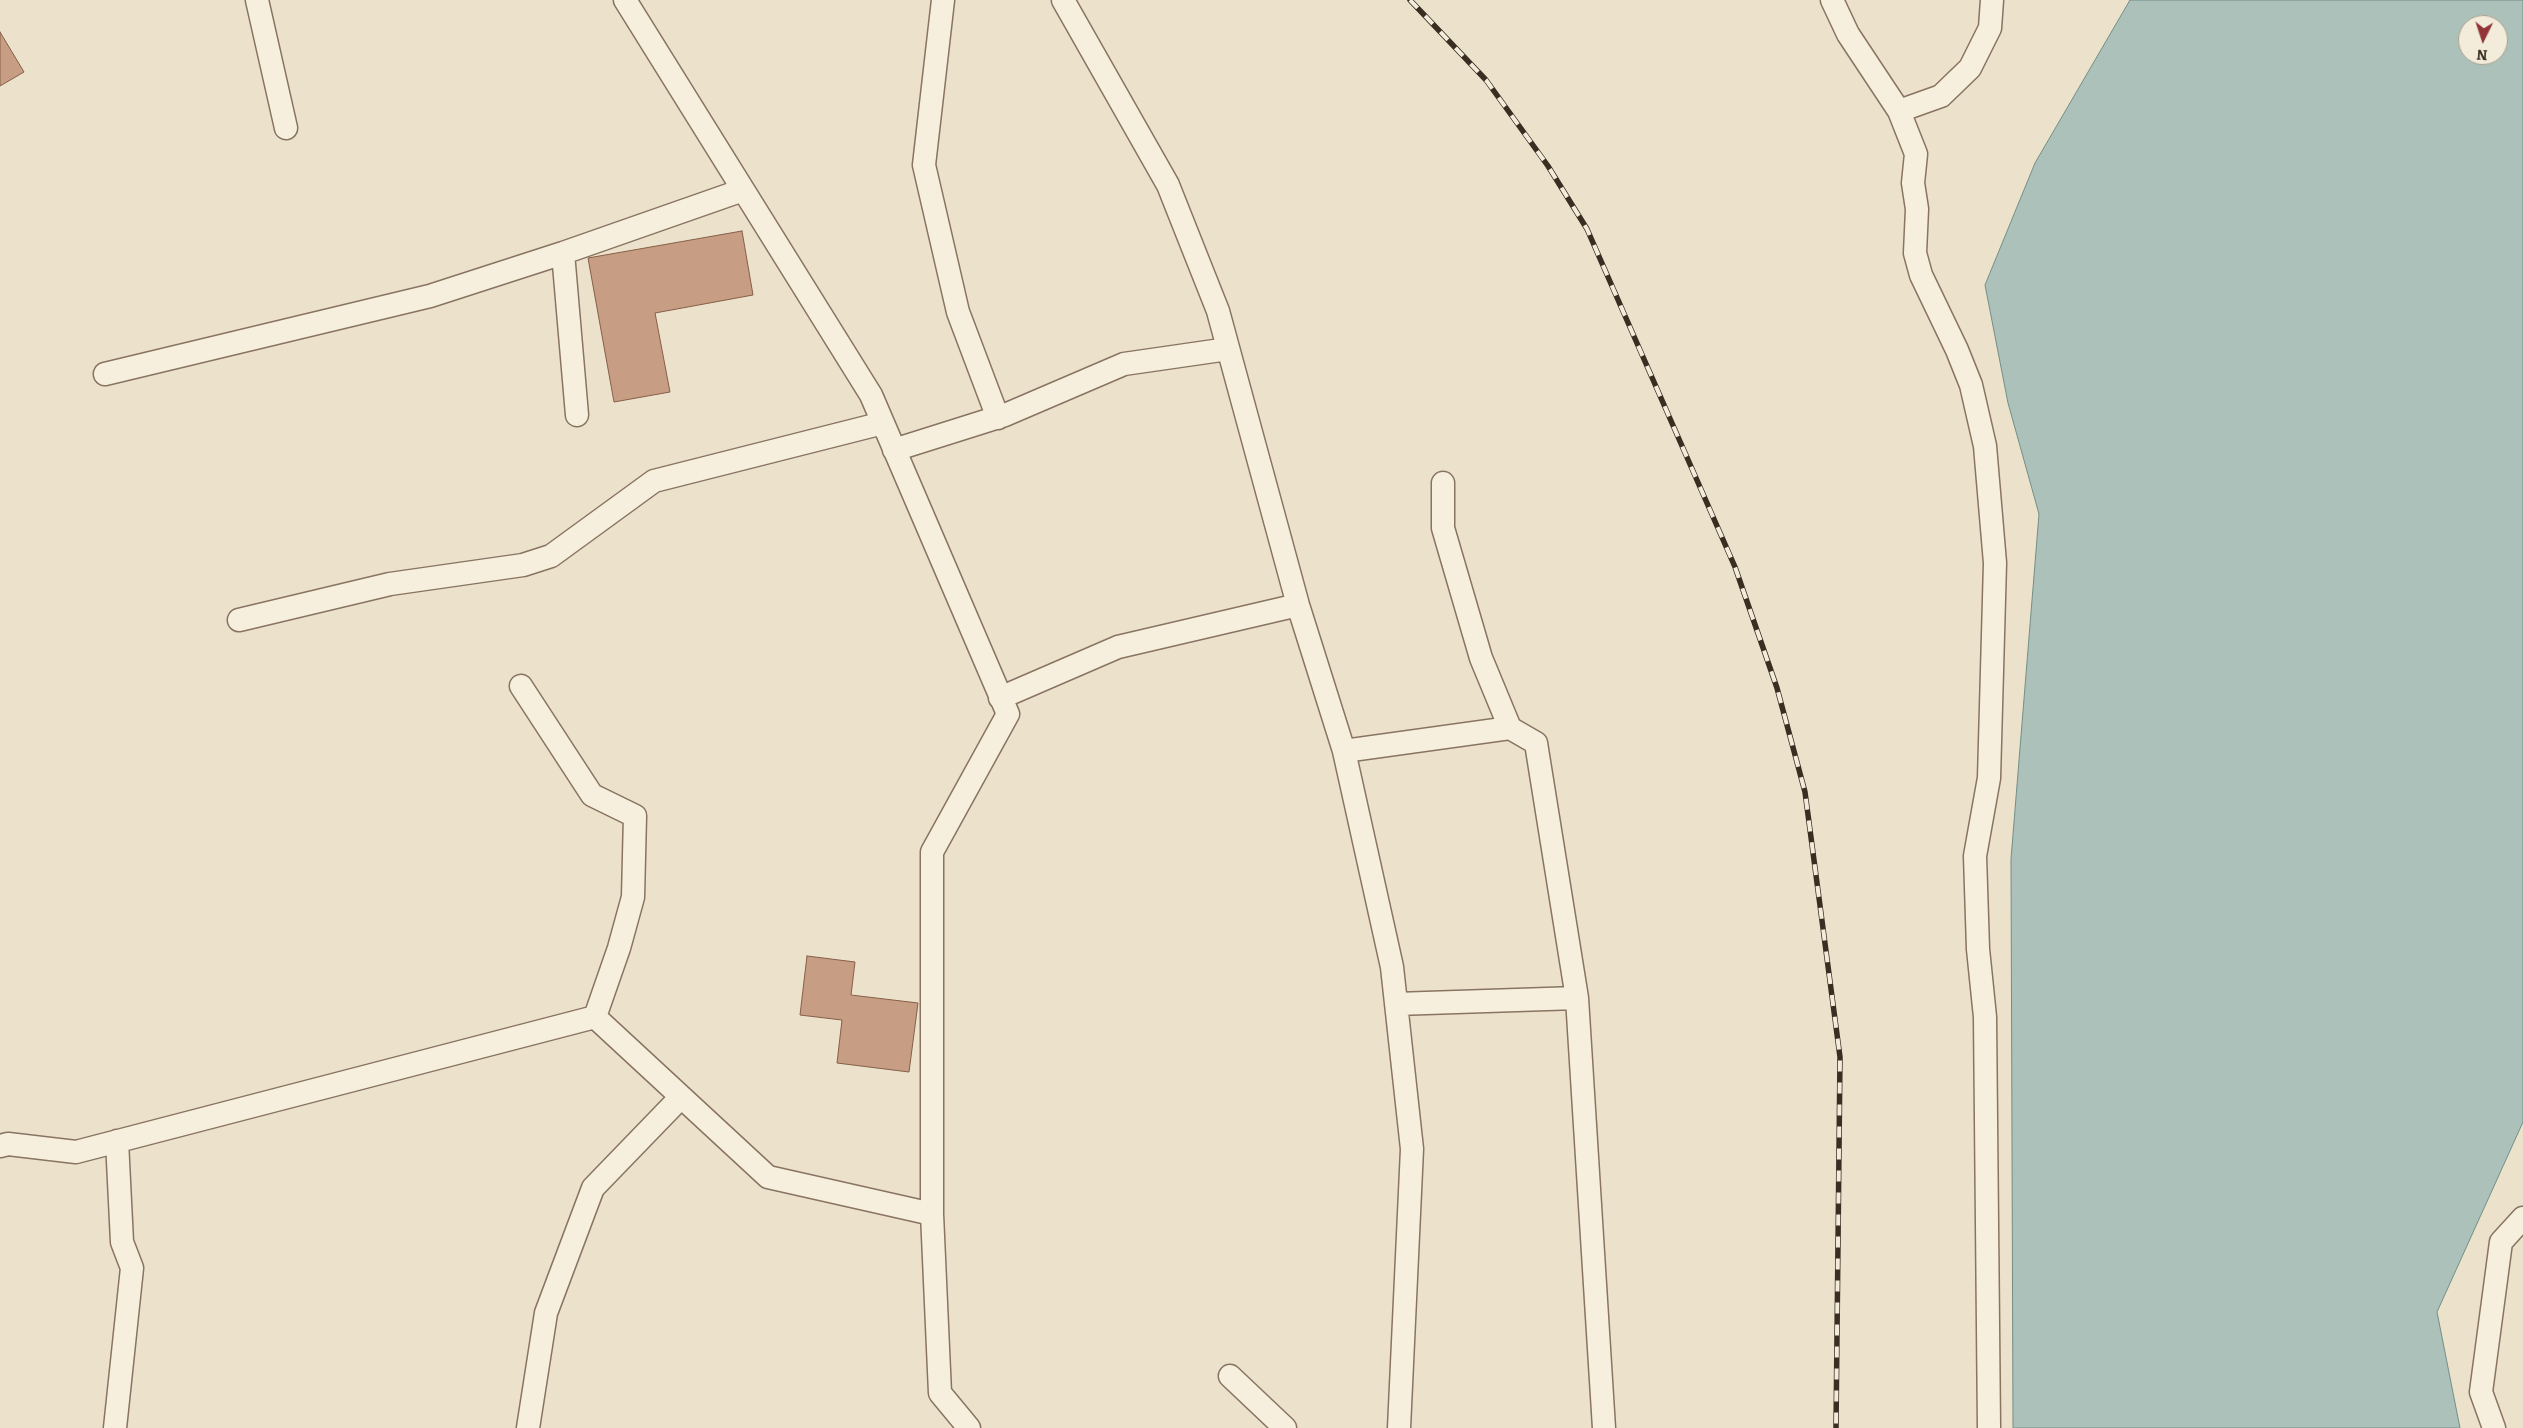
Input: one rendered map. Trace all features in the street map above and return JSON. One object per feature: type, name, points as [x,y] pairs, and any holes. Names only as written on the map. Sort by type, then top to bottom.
[{"type":"street","points":[[257,0],[286,128]]},
{"type":"street","points":[[625,0],[871,394],[1008,714],[932,852],[932,1214],[940,1393],[968,1428]]},
{"type":"street","points":[[943,0],[924,165],[958,312],[998,418]]},
{"type":"street","points":[[1063,0],[1168,185],[1218,311],[1298,605],[1344,751],[1392,967],[1412,1149],[1399,1428]]},
{"type":"street","points":[[1832,0],[1848,34],[1899,111],[1916,154],[1913,183],[1917,209],[1915,253],[1921,275],[1957,350],[1970,385],[1985,446],[1995,563],[1989,778],[1975,856],[1978,949],[1986,1017],[1989,1428]]},
{"type":"street","points":[[1899,111],[1941,96],[1970,68],[1990,28],[1992,0]]},
{"type":"street","points":[[105,374],[430,296],[563,253],[743,190]]},
{"type":"street","points":[[563,253],[577,416]]},
{"type":"street","points":[[894,450],[998,418],[1124,364],[1228,349]]},
{"type":"street","points":[[239,620],[390,584],[523,566],[551,556],[654,482],[883,423]]},
{"type":"street","points":[[1443,483],[1444,528],[1481,658],[1510,728]]},
{"type":"street","points":[[1000,698],[1118,647],[1298,605]]},
{"type":"street","points":[[521,686],[592,795],[635,816],[633,897],[619,948],[595,1017]]},
{"type":"street","points":[[1344,751],[1510,728],[1536,742],[1577,998],[1604,1428]]},
{"type":"street","points":[[1396,1004],[1577,998]]},
{"type":"street","points":[[595,1017],[768,1177],[932,1214]]},
{"type":"street","points":[[0,1146],[8,1144],[76,1152],[595,1017]]},
{"type":"street","points":[[528,1428],[546,1312],[593,1188],[681,1097]]},
{"type":"street","points":[[115,1428],[132,1268],[122,1242],[117,1141]]},
{"type":"street","points":[[2494,1428],[2481,1392],[2501,1242],[2523,1218]]},
{"type":"street","points":[[1230,1376],[1285,1428]]},
{"type":"water","points":[[2130,0],[2523,0],[2523,1122],[2437,1312],[2460,1428],[2013,1428],[2011,859],[2039,514],[2008,403],[1985,285],[2035,163]]},
{"type":"building","points":[[0,32],[24,72],[0,86]]},
{"type":"building","points":[[742,231],[753,295],[655,313],[670,392],[614,402],[588,258]]},
{"type":"building","points":[[807,956],[855,962],[851,995],[918,1003],[909,1072],[837,1063],[842,1020],[800,1015]]},
{"type":"railway","points":[[1410,0],[1486,80],[1548,166],[1587,229],[1735,567],[1777,688],[1805,792],[1840,1057],[1836,1428]]}]
